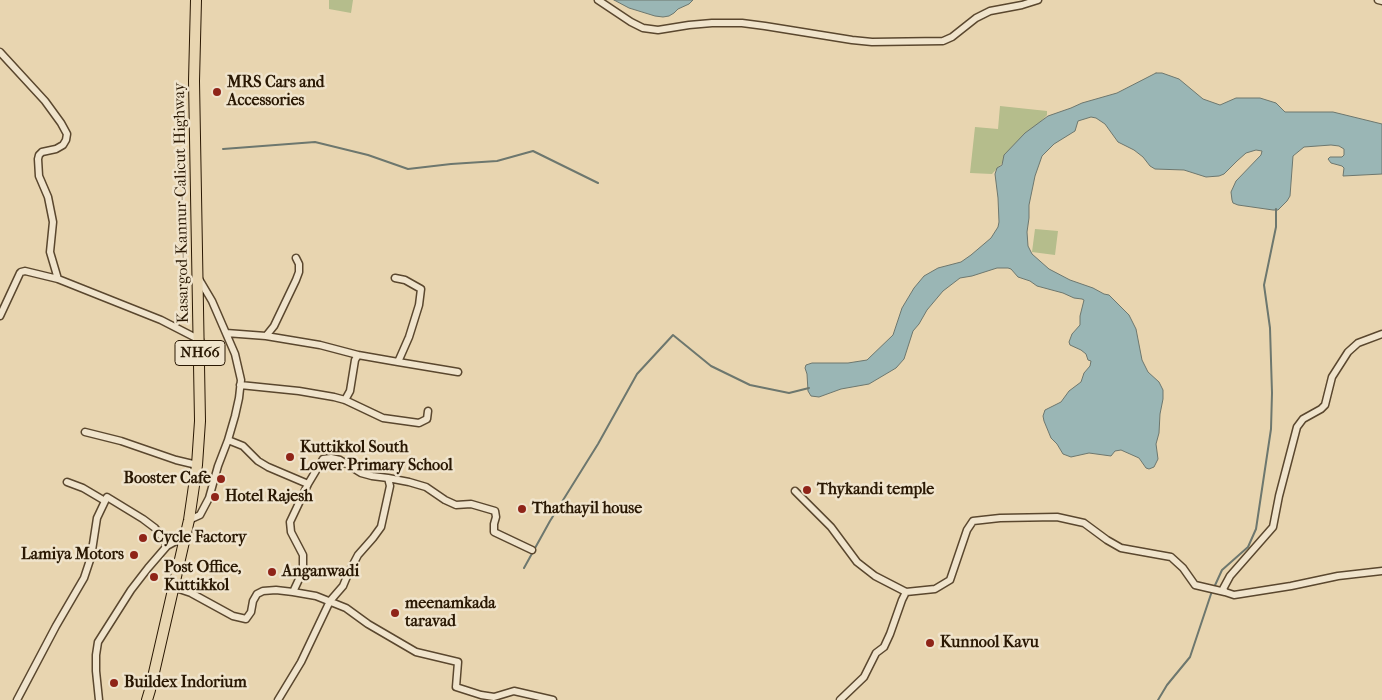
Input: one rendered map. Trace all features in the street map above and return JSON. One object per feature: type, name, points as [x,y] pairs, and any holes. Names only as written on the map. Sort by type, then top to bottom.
[{"type":"highway","name":"Kasargod-Kannur-Calicut Highway","points":[[146,700],[150,690],[185,536],[197,465],[200,421],[200,340],[194,81],[196,0]]},
{"type":"street","points":[[598,0],[643,28],[658,30],[712,23],[742,23],[872,42],[943,41],[952,37],[976,18],[990,11],[1038,0]]},
{"type":"street","points":[[1378,0],[1382,1]]},
{"type":"street","points":[[0,52],[45,101],[61,123],[66,134],[66,140],[63,145],[56,149],[42,152],[38,159],[39,176],[48,196],[53,222],[50,252],[58,279]]},
{"type":"street","points":[[266,336],[274,326],[296,280],[299,272],[299,264],[296,258]]},
{"type":"street","points":[[0,316],[21,272],[33,273],[58,279],[161,320],[200,340]]},
{"type":"street","points":[[188,520],[200,515],[209,498],[235,416],[241,380],[235,354],[212,301],[198,278]]},
{"type":"street","points":[[394,278],[405,280],[421,289],[419,305],[409,337],[398,362]]},
{"type":"street","points":[[226,333],[266,336],[320,345],[358,355],[458,372]]},
{"type":"street","points":[[1222,591],[1230,576],[1273,527],[1297,427],[1303,420],[1325,404],[1332,377],[1348,352],[1358,342],[1382,334]]},
{"type":"street","points":[[345,400],[350,390],[355,360],[358,355]]},
{"type":"street","points":[[240,384],[299,391],[345,400],[383,418],[419,423],[427,419],[428,411]]},
{"type":"street","points":[[85,432],[121,441],[176,460],[197,465]]},
{"type":"street","points":[[228,440],[243,446],[258,461],[268,467],[308,484]]},
{"type":"street","points":[[293,592],[303,567],[303,555],[291,532],[290,522],[308,484],[323,459],[340,460],[361,473],[372,476],[426,487],[456,505],[471,504],[495,511],[494,532],[532,550]]},
{"type":"street","points":[[278,700],[301,662],[330,601],[343,586],[358,555],[381,527],[390,486],[388,478]]},
{"type":"street","points":[[67,482],[83,488],[105,501]]},
{"type":"street","points":[[795,491],[831,527],[857,562],[875,576],[906,592],[935,589],[950,580],[966,530],[973,521],[1000,518],[1057,518],[1084,523],[1121,548],[1171,557],[1195,585],[1234,595],[1292,586],[1338,576],[1382,571]]},
{"type":"street","points":[[17,700],[84,578],[91,557],[98,518],[107,497],[143,519],[163,538],[167,546]]},
{"type":"street","points":[[99,700],[96,671],[98,642],[131,590],[167,546],[185,536]]},
{"type":"street","points":[[173,587],[191,593],[233,616],[246,620],[251,612],[252,602],[257,594],[262,592],[276,590],[316,596],[346,608],[368,624],[416,652],[458,662],[456,687],[494,697],[504,697],[514,692],[554,700]]},
{"type":"street","points":[[840,700],[864,677],[876,654],[884,647],[906,592]]},
{"type":"green space","points":[[329,0],[353,0],[351,13],[329,9]]},
{"type":"green space","points":[[1000,106],[1047,111],[1047,115],[992,174],[970,173],[975,127],[998,129]]},
{"type":"green space","points":[[1035,229],[1058,231],[1055,255],[1032,252]]},
{"type":"water","points":[[614,0],[693,0],[669,16],[663,17],[629,8]]},
{"type":"water","points":[[1156,73],[1162,73],[1179,79],[1203,99],[1220,105],[1236,98],[1260,98],[1276,103],[1285,112],[1333,112],[1382,124],[1382,174],[1343,176],[1344,168],[1331,163],[1328,159],[1330,157],[1342,157],[1344,149],[1331,145],[1304,147],[1293,156],[1290,196],[1278,210],[1273,210],[1238,205],[1233,203],[1232,200],[1231,192],[1236,181],[1261,155],[1262,151],[1256,150],[1246,153],[1224,174],[1219,176],[1206,177],[1184,170],[1155,169],[1134,150],[1118,142],[1105,124],[1091,117],[1078,121],[1075,131],[1054,144],[1042,156],[1035,176],[1029,205],[1028,246],[1032,254],[1049,269],[1070,280],[1109,295],[1129,315],[1136,329],[1142,360],[1148,372],[1159,382],[1163,390],[1159,433],[1156,444],[1158,459],[1154,467],[1146,468],[1139,458],[1121,450],[1115,451],[1111,456],[1089,453],[1071,457],[1063,454],[1051,438],[1044,421],[1045,410],[1061,402],[1069,391],[1081,382],[1084,373],[1090,366],[1091,361],[1088,360],[1086,354],[1070,345],[1069,342],[1072,334],[1080,325],[1084,300],[1037,286],[1030,281],[1018,277],[1008,268],[997,268],[960,278],[943,291],[913,331],[904,359],[896,368],[869,384],[841,389],[819,397],[811,396],[808,391],[806,365],[812,363],[848,363],[867,360],[893,335],[902,308],[924,276],[938,268],[961,262],[991,238],[999,222],[995,174],[997,168],[1002,165],[1004,155],[1025,133],[1048,116],[1082,103],[1117,93]]},
{"type":"waterway","points":[[223,149],[315,142],[368,155],[408,169],[497,161],[533,151],[598,183]]},
{"type":"waterway","points":[[1158,700],[1167,685],[1190,657],[1211,594],[1222,570],[1248,547],[1256,529],[1271,429],[1270,328],[1264,285],[1276,227],[1276,209]]},
{"type":"waterway","points":[[524,568],[550,521],[598,444],[637,374],[673,335],[711,366],[750,385],[789,393],[809,388]]},
{"type":"place","name":"MRS Cars and Accessories","points":[[217,92]]},
{"type":"place","name":"Kuttikkol South Lower Primary School","points":[[290,457]]},
{"type":"place","name":"Booster Cafe","points":[[221,479]]},
{"type":"place","name":"Thykandi temple","points":[[807,490]]},
{"type":"place","name":"Hotel Rajesh","points":[[215,497]]},
{"type":"place","name":"Thathayil house","points":[[522,509]]},
{"type":"place","name":"Cycle Factory","points":[[143,538]]},
{"type":"place","name":"Lamiya Motors","points":[[134,555]]},
{"type":"place","name":"Anganwadi","points":[[272,572]]},
{"type":"place","name":"Post Office, Kuttikkol","points":[[154,577]]},
{"type":"place","name":"meenamkada taravad","points":[[395,613]]},
{"type":"place","name":"Kunnool Kavu","points":[[930,643]]},
{"type":"place","name":"Buildex Indorium","points":[[114,683]]}]
